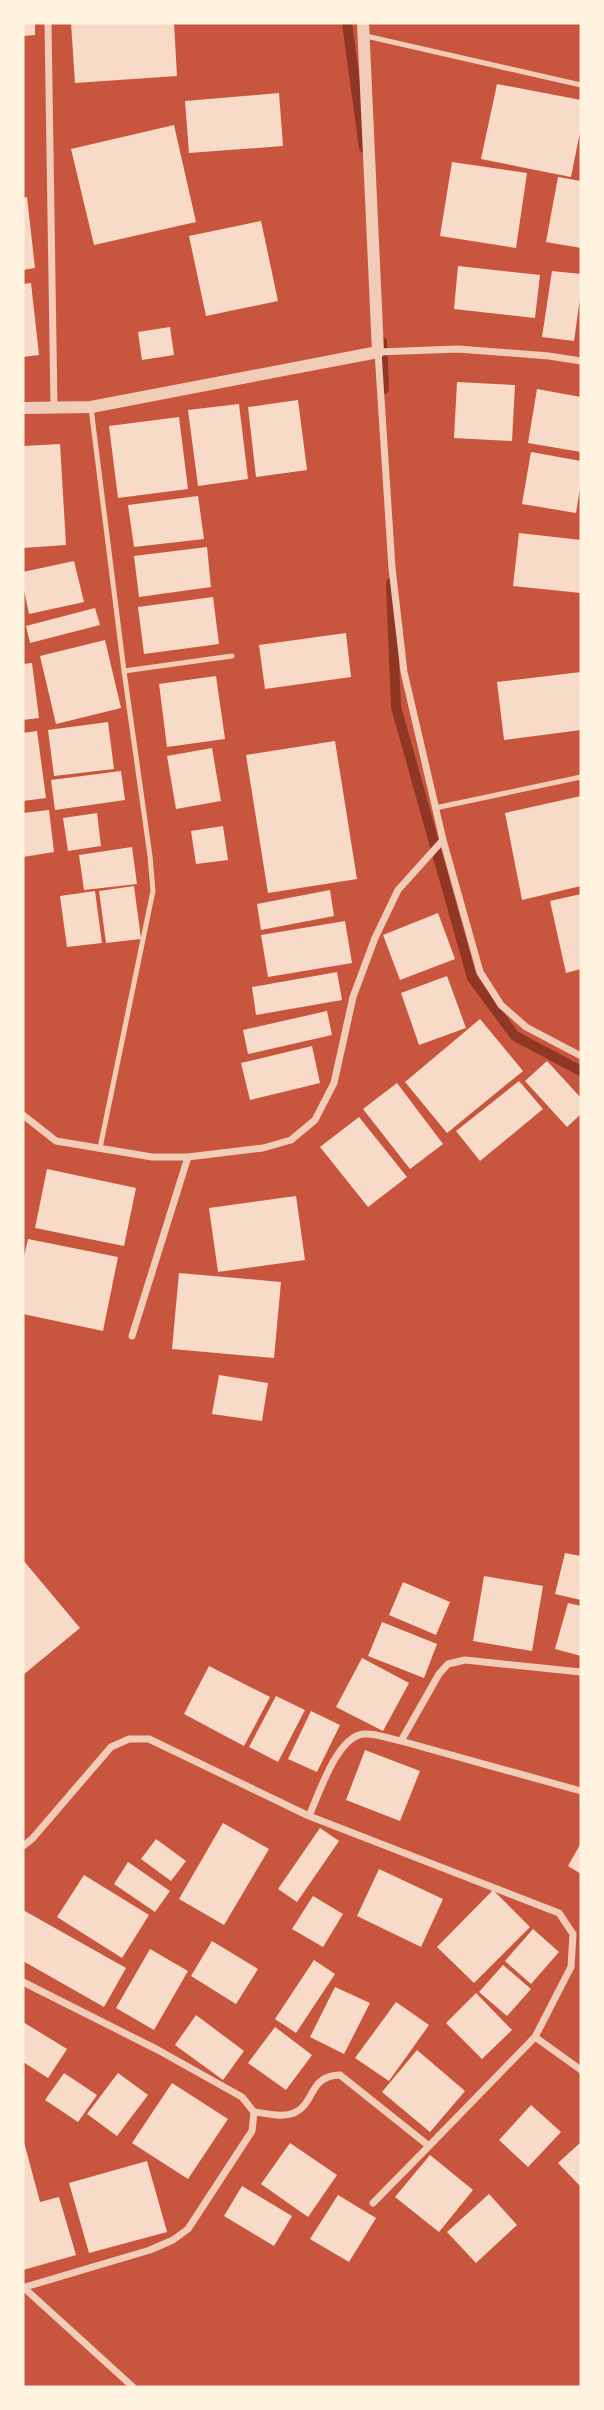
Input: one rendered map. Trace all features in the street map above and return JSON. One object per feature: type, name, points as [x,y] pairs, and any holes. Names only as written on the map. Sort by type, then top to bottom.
[{"type":"street","points":[[48,23],[54,407]]},
{"type":"street","points":[[364,29],[378,352],[392,568],[404,672],[443,840],[480,972],[501,1005],[526,1027],[581,1056]]},
{"type":"street","points":[[23,408],[91,407],[378,352],[458,349],[581,361]]},
{"type":"street","points":[[23,1115],[57,1141],[152,1157],[188,1157],[263,1148],[291,1140],[315,1120],[334,1083],[353,997],[375,939],[398,890],[443,840]]},
{"type":"street","points":[[132,1336],[188,1157]]},
{"type":"street","points":[[401,1741],[439,1674],[449,1664],[465,1660],[581,1672]]},
{"type":"street","points":[[309,1816],[342,1745],[353,1736],[366,1734],[401,1741],[581,1791]]},
{"type":"street","points":[[23,1846],[111,1747],[130,1739],[149,1739],[309,1816],[559,1913],[573,1934],[571,1967],[535,2037],[373,2203]]},
{"type":"street","points":[[23,1982],[158,2050],[242,2097],[254,2112],[283,2116],[292,2114],[299,2109],[319,2081],[328,2075],[340,2075],[429,2146]]},
{"type":"street","points":[[535,2037],[581,2070]]},
{"type":"street","points":[[24,2287],[150,2250],[173,2240],[188,2229],[252,2131],[254,2112]]},
{"type":"street","points":[[24,2287],[133,2387]]},
{"type":"lane","points":[[364,29],[581,85]]},
{"type":"lane","points":[[91,407],[153,891],[100,1148]]},
{"type":"lane","points":[[124,671],[232,656]]},
{"type":"lane","points":[[435,808],[581,776]]},
{"type":"building","points":[[23,23],[35,23],[35,35],[23,36]]},
{"type":"building","points":[[71,23],[174,23],[177,76],[75,83]]},
{"type":"building","points":[[497,84],[581,100],[581,127],[571,177],[481,159]]},
{"type":"building","points":[[279,93],[283,146],[189,153],[185,101]]},
{"type":"building","points":[[174,125],[196,222],[94,245],[71,149]]},
{"type":"building","points":[[452,162],[527,173],[516,248],[440,236]]},
{"type":"building","points":[[558,177],[581,181],[581,248],[546,242]]},
{"type":"building","points":[[27,197],[35,268],[23,270],[23,198]]},
{"type":"building","points":[[261,221],[278,301],[206,316],[189,236]]},
{"type":"building","points":[[458,266],[540,275],[535,318],[454,309]]},
{"type":"building","points":[[552,271],[581,274],[574,341],[542,337]]},
{"type":"building","points":[[31,283],[39,355],[23,357],[23,284]]},
{"type":"building","points":[[170,327],[174,355],[142,360],[138,332]]},
{"type":"building","points":[[457,382],[515,385],[512,441],[454,438]]},
{"type":"building","points":[[537,389],[581,397],[581,452],[528,443]]},
{"type":"building","points":[[298,400],[307,470],[256,477],[248,407]]},
{"type":"building","points":[[239,404],[248,479],[198,486],[188,410]]},
{"type":"building","points":[[179,417],[188,489],[118,498],[109,426]]},
{"type":"building","points":[[60,444],[66,545],[23,548],[23,446]]},
{"type":"building","points":[[531,452],[581,461],[576,513],[522,504]]},
{"type":"building","points":[[198,496],[204,539],[134,547],[128,505]]},
{"type":"building","points":[[519,533],[581,540],[581,593],[513,586]]},
{"type":"building","points":[[207,547],[211,587],[139,597],[134,556]]},
{"type":"building","points":[[74,561],[84,602],[29,614],[23,572]]},
{"type":"building","points":[[213,597],[219,644],[144,654],[138,607]]},
{"type":"building","points":[[95,608],[100,625],[30,643],[26,626]]},
{"type":"building","points":[[346,633],[351,677],[265,689],[259,645]]},
{"type":"building","points":[[105,640],[121,708],[56,724],[40,656]]},
{"type":"building","points":[[32,663],[39,718],[23,720],[23,664]]},
{"type":"building","points":[[581,672],[581,730],[504,740],[497,682]]},
{"type":"building","points":[[216,676],[225,739],[167,747],[159,684]]},
{"type":"building","points":[[108,722],[114,769],[54,776],[48,730]]},
{"type":"building","points":[[37,731],[46,798],[23,801],[23,733]]},
{"type":"building","points":[[335,741],[357,879],[268,893],[246,755]]},
{"type":"building","points":[[212,748],[221,801],[176,809],[167,756]]},
{"type":"building","points":[[121,771],[125,800],[55,810],[51,780]]},
{"type":"building","points":[[581,796],[581,886],[522,900],[505,813]]},
{"type":"building","points":[[49,810],[54,852],[23,857],[23,813]]},
{"type":"building","points":[[97,813],[101,846],[68,851],[63,818]]},
{"type":"building","points":[[223,826],[228,860],[196,864],[191,831]]},
{"type":"building","points":[[132,847],[137,884],[84,890],[79,855]]},
{"type":"building","points":[[134,886],[141,939],[106,943],[99,891]]},
{"type":"building","points":[[330,890],[334,916],[261,930],[257,904]]},
{"type":"building","points":[[95,891],[102,943],[67,947],[60,896]]},
{"type":"building","points":[[581,894],[581,969],[566,973],[550,901]]},
{"type":"building","points":[[438,913],[455,959],[400,980],[383,935]]},
{"type":"building","points":[[345,921],[352,963],[268,977],[261,935]]},
{"type":"building","points":[[337,972],[342,1000],[256,1015],[252,987]]},
{"type":"building","points":[[447,976],[466,1028],[419,1045],[401,993]]},
{"type":"building","points":[[327,1011],[332,1035],[248,1054],[243,1030]]},
{"type":"building","points":[[480,1019],[523,1071],[447,1133],[405,1082]]},
{"type":"building","points":[[312,1046],[320,1083],[250,1100],[241,1063]]},
{"type":"building","points":[[547,1061],[581,1098],[581,1114],[567,1127],[525,1081]]},
{"type":"building","points":[[519,1081],[543,1109],[480,1161],[456,1131]]},
{"type":"building","points":[[397,1083],[443,1144],[410,1169],[363,1109]]},
{"type":"building","points":[[359,1117],[407,1177],[368,1207],[320,1147]]},
{"type":"building","points":[[47,1169],[136,1188],[124,1246],[35,1228]]},
{"type":"building","points":[[296,1196],[305,1260],[218,1272],[209,1208]]},
{"type":"building","points":[[28,1239],[118,1257],[103,1331],[23,1314],[23,1261]]},
{"type":"building","points":[[179,1273],[281,1282],[274,1358],[172,1349]]},
{"type":"building","points":[[219,1375],[268,1383],[262,1421],[212,1414]]},
{"type":"building","points":[[565,1553],[581,1556],[581,1600],[555,1594]]},
{"type":"building","points":[[23,1560],[80,1628],[23,1675]]},
{"type":"building","points":[[484,1576],[543,1586],[532,1651],[473,1641]]},
{"type":"building","points":[[403,1582],[450,1602],[436,1635],[389,1615]]},
{"type":"building","points":[[568,1603],[581,1606],[581,1656],[555,1649]]},
{"type":"building","points":[[382,1622],[437,1644],[424,1678],[368,1656]]},
{"type":"building","points":[[362,1658],[409,1683],[383,1731],[336,1707]]},
{"type":"building","points":[[209,1666],[270,1697],[244,1746],[184,1714]]},
{"type":"building","points":[[276,1696],[305,1710],[278,1762],[249,1747]]},
{"type":"building","points":[[311,1711],[340,1725],[317,1772],[288,1759]]},
{"type":"building","points":[[365,1750],[420,1771],[400,1821],[346,1800]]},
{"type":"building","points":[[223,1823],[269,1849],[224,1925],[179,1899]]},
{"type":"building","points":[[320,1828],[339,1841],[297,1902],[278,1889]]},
{"type":"building","points":[[156,1839],[186,1861],[171,1881],[141,1859]]},
{"type":"building","points":[[581,1843],[581,1874],[568,1866]]},
{"type":"building","points":[[128,1862],[170,1891],[155,1912],[114,1884]]},
{"type":"building","points":[[379,1869],[443,1899],[421,1947],[357,1916]]},
{"type":"building","points":[[84,1875],[149,1915],[122,1958],[57,1917]]},
{"type":"building","points":[[493,1890],[530,1927],[474,1983],[437,1947]]},
{"type":"building","points":[[313,1896],[343,1914],[323,1947],[292,1929]]},
{"type":"building","points":[[23,1910],[126,1968],[104,2007],[23,1961]]},
{"type":"building","points":[[533,1929],[559,1952],[531,1984],[505,1961]]},
{"type":"building","points":[[212,1941],[258,1969],[236,2004],[191,1976]]},
{"type":"building","points":[[150,1949],[188,1971],[154,2030],[116,2008]]},
{"type":"building","points":[[314,1960],[335,1974],[296,2033],[275,2019]]},
{"type":"building","points":[[503,1965],[531,1989],[507,2016],[479,1992]]},
{"type":"building","points":[[335,1987],[370,2003],[344,2054],[310,2037]]},
{"type":"building","points":[[476,1993],[512,2030],[482,2059],[446,2023]]},
{"type":"building","points":[[396,2002],[429,2025],[389,2081],[355,2058]]},
{"type":"building","points":[[196,2015],[244,2051],[223,2080],[175,2045]]},
{"type":"building","points":[[23,2022],[67,2049],[48,2078],[23,2062]]},
{"type":"building","points":[[275,2027],[312,2055],[286,2090],[248,2063]]},
{"type":"building","points":[[417,2050],[465,2091],[430,2132],[382,2092]]},
{"type":"building","points":[[64,2073],[97,2095],[78,2122],[45,2100]]},
{"type":"building","points":[[118,2073],[148,2095],[117,2136],[87,2114]]},
{"type":"building","points":[[172,2083],[228,2119],[188,2179],[132,2143]]},
{"type":"building","points":[[531,2105],[561,2132],[528,2167],[499,2140]]},
{"type":"building","points":[[24,2142],[40,2202],[59,2197],[76,2255],[23,2270]]},
{"type":"building","points":[[581,2142],[581,2187],[558,2163]]},
{"type":"building","points":[[290,2143],[337,2175],[308,2217],[261,2184]]},
{"type":"building","points":[[430,2155],[473,2190],[439,2232],[395,2197]]},
{"type":"building","points":[[147,2161],[167,2232],[89,2253],[69,2183]]},
{"type":"building","points":[[242,2186],[292,2216],[274,2246],[224,2216]]},
{"type":"building","points":[[489,2194],[517,2225],[476,2263],[447,2232]]},
{"type":"building","points":[[338,2195],[376,2218],[349,2262],[310,2239]]},
{"type":"waterway","points":[[347,23],[364,148]]},
{"type":"waterway","points":[[382,342],[384,389]]},
{"type":"waterway","points":[[391,583],[396,707],[472,978],[515,1036],[581,1071]]}]
